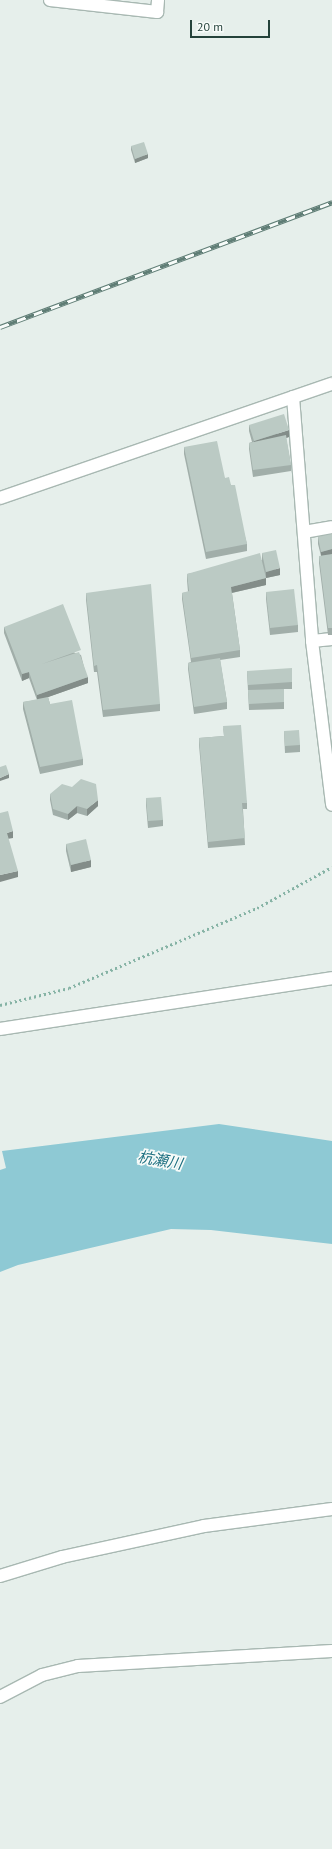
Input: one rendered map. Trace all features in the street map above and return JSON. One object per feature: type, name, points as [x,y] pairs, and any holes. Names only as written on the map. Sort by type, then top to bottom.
[{"type":"street","points":[[50,0],[157,12],[158,0]]},
{"type":"street","points":[[0,498],[332,384]]},
{"type":"street","points":[[293,397],[312,641],[332,805]]},
{"type":"street","points":[[304,532],[332,527]]},
{"type":"street","points":[[312,641],[332,639]]},
{"type":"street","points":[[0,1029],[332,978]]},
{"type":"street","points":[[0,1576],[62,1558],[204,1526],[332,1509]]},
{"type":"street","points":[[0,1698],[42,1675],[78,1666],[332,1651]]},
{"type":"path","points":[[0,1005],[70,988],[257,908],[332,867]]},
{"type":"water","name":"杭瀬川","points":[[219,1124],[332,1141],[332,1244],[211,1230],[171,1229],[18,1265],[0,1272],[0,1170],[6,1168],[2,1151]]},
{"type":"building","points":[[144,142],[148,154],[135,159],[131,146]]},
{"type":"building","points":[[284,414],[289,430],[254,441],[249,425]]},
{"type":"building","points":[[286,435],[291,465],[253,470],[249,443]]},
{"type":"building","points":[[217,441],[225,478],[229,477],[231,485],[235,485],[247,544],[206,552],[184,447]]},
{"type":"building","points":[[332,534],[332,549],[321,552],[318,537]]},
{"type":"building","points":[[276,550],[280,568],[266,572],[262,553]]},
{"type":"building","points":[[260,553],[266,578],[231,587],[240,650],[191,658],[182,593],[189,591],[187,574]]},
{"type":"building","points":[[332,554],[332,628],[328,628],[319,556]]},
{"type":"building","points":[[151,584],[160,704],[103,710],[97,665],[94,666],[86,593]]},
{"type":"building","points":[[294,589],[298,625],[270,628],[266,592]]},
{"type":"building","points":[[63,604],[81,650],[42,664],[79,652],[88,677],[37,695],[29,672],[22,674],[4,627]]},
{"type":"building","points":[[220,658],[227,702],[194,707],[188,663]]},
{"type":"building","points":[[292,668],[292,682],[248,685],[247,671]]},
{"type":"building","points":[[284,689],[284,702],[249,704],[248,690]]},
{"type":"building","points":[[48,697],[50,704],[72,700],[83,759],[40,767],[23,702]]},
{"type":"building","points":[[241,725],[247,803],[242,803],[245,838],[208,842],[199,738],[224,736],[223,726]]},
{"type":"building","points":[[299,730],[300,745],[285,746],[284,731]]},
{"type":"building","points":[[6,765],[9,774],[0,778],[0,767]]},
{"type":"building","points":[[81,779],[96,784],[98,800],[87,809],[77,806],[68,814],[53,809],[50,794],[62,784],[72,787]]},
{"type":"building","points":[[161,797],[163,820],[148,821],[146,798]]},
{"type":"building","points":[[8,811],[13,831],[7,833],[18,871],[0,875],[0,813]]},
{"type":"building","points":[[86,839],[91,860],[71,865],[66,844]]},
{"type":"railway","points":[[0,327],[332,202]]}]
